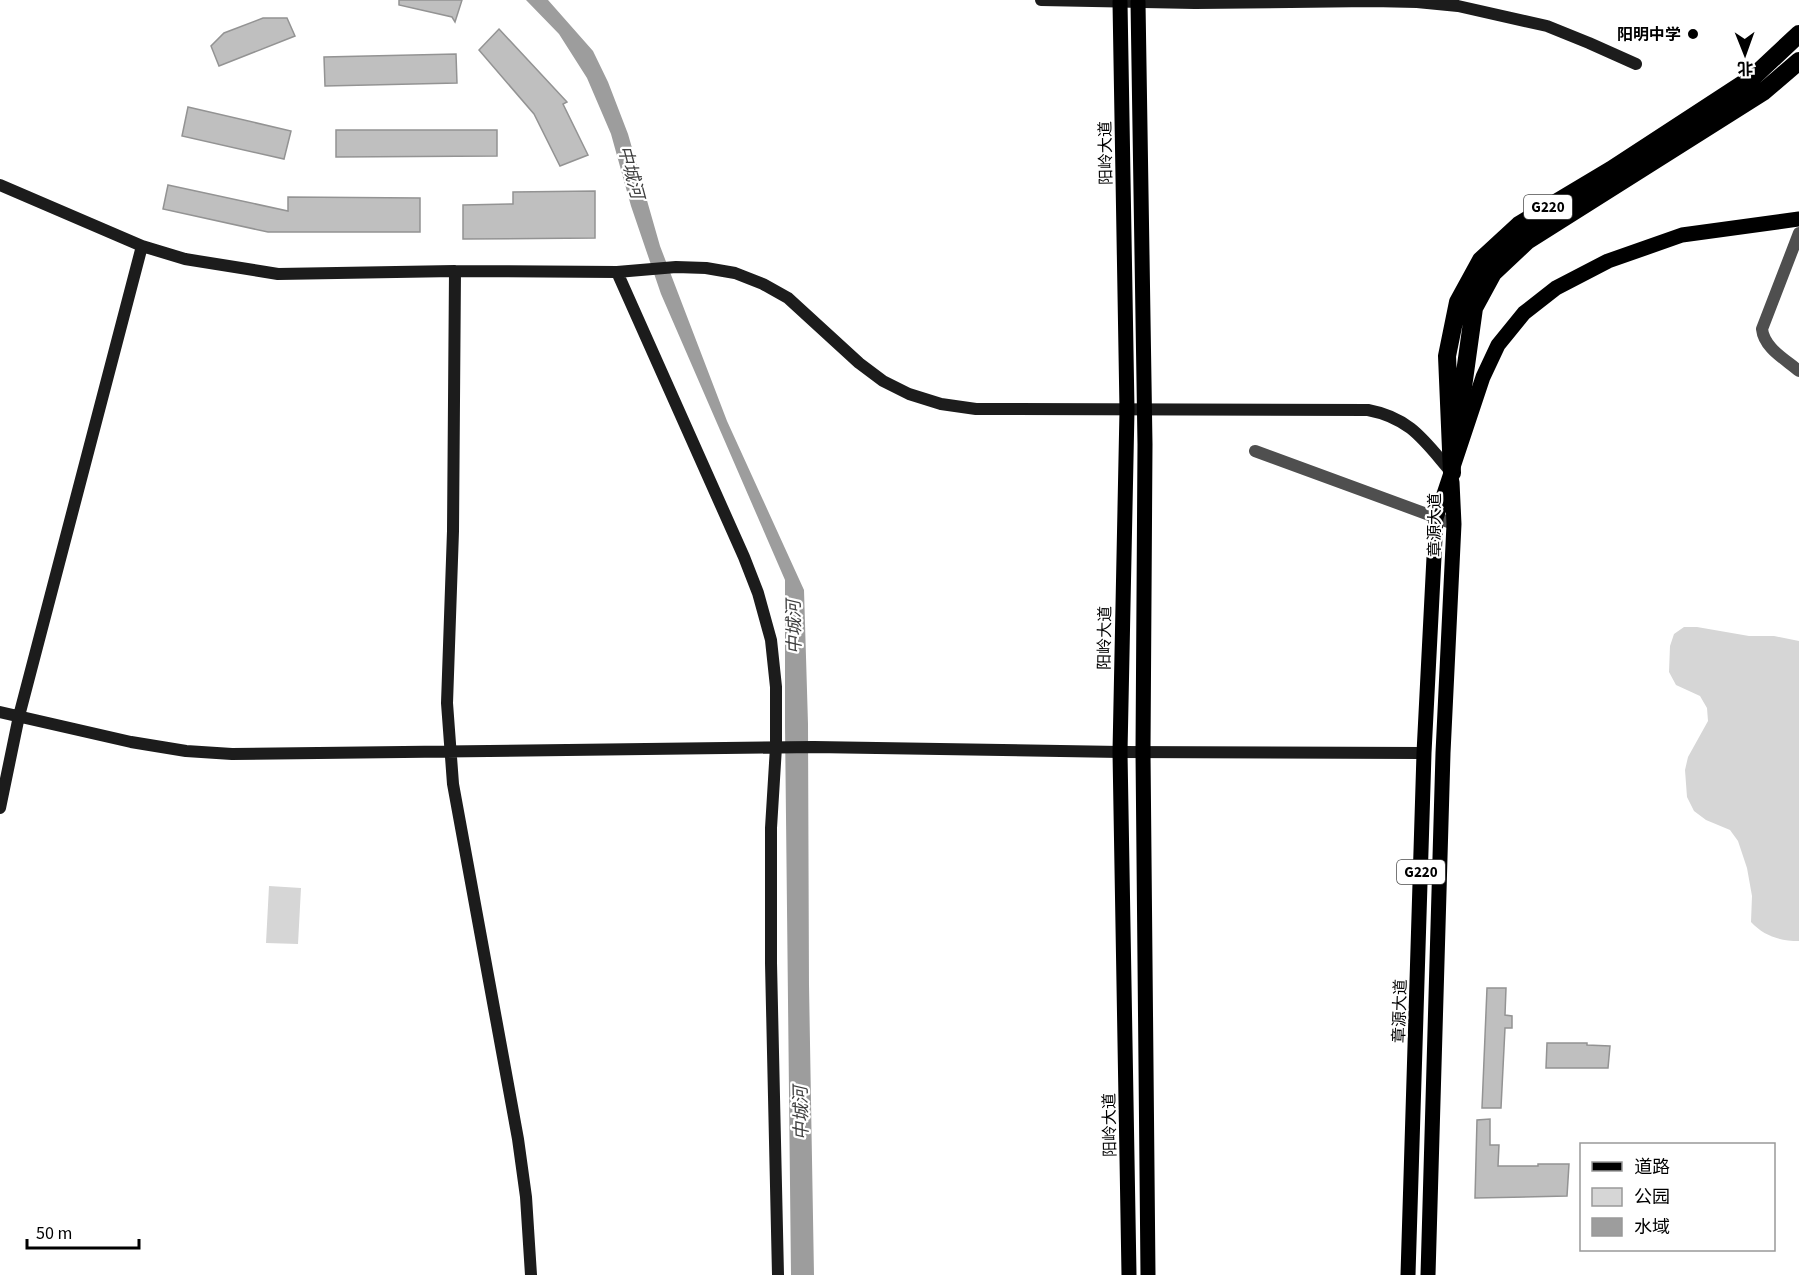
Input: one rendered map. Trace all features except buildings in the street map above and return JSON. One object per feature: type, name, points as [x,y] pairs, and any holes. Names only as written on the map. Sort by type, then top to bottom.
[{"type":"highway","name":"G220","points":[[1452,473],[1447,356],[1458,302],[1481,260],[1518,225],[1611,170],[1752,78],[1799,34]]},
{"type":"highway","name":"G220","points":[[1452,473],[1474,308],[1493,273],[1527,241],[1763,92],[1799,61]]},
{"type":"main road","name":"阳岭大道","points":[[1120,2],[1127,410],[1120,752],[1129,1275]]},
{"type":"main road","points":[[1138,2],[1144,410],[1143,752],[1148,1275]]},
{"type":"main road","points":[[1452,473],[1483,377],[1498,345],[1524,313],[1556,288],[1608,261],[1682,235],[1799,219]]},
{"type":"main road","name":"章源大道","points":[[1408,1275],[1424,753],[1436,519],[1452,473]]},
{"type":"main road","name":"章源大道","points":[[1428,1275],[1443,753],[1454,524],[1452,473]]},
{"type":"street","points":[[1041,0],[1372,1],[1458,6],[1547,26],[1636,64]]},
{"type":"street","points":[[0,185],[142,246],[185,259],[278,274],[454,271],[617,272],[676,267],[706,268],[763,284],[788,298],[859,363],[883,381],[909,394],[941,404],[976,409],[1368,410],[1402,421],[1420,435],[1452,473]]},
{"type":"street","points":[[1799,233],[1762,328],[1763,337],[1769,346],[1799,371]]},
{"type":"street","points":[[0,808],[19,717],[142,246]]},
{"type":"street","points":[[454,271],[453,531],[447,703],[450,750],[457,806],[518,1139],[526,1197],[531,1275]]},
{"type":"street","points":[[617,272],[744,557],[758,593],[771,640],[776,687],[776,747],[771,828],[771,963],[778,1275]]},
{"type":"street","points":[[1255,451],[1454,524]]},
{"type":"street","points":[[0,712],[131,742],[186,751],[232,754],[776,747],[1120,752],[1424,753]]},
{"type":"green space","points":[[1684,627],[1749,636],[1774,636],[1799,641],[1799,941],[1773,937],[1761,931],[1751,922],[1752,896],[1747,868],[1738,841],[1730,830],[1706,820],[1694,811],[1687,797],[1685,770],[1688,757],[1708,721],[1707,708],[1700,696],[1676,685],[1669,672],[1670,646],[1674,634]]},
{"type":"green space","points":[[269,886],[301,888],[298,944],[266,943]]},
{"type":"water","name":"中城河","points":[[526,0],[548,0],[593,51],[608,82],[628,134],[660,246],[727,421],[804,590],[808,724],[809,985],[814,1275],[791,1275],[785,580],[661,294],[631,206],[611,134],[587,78],[559,34]]},
{"type":"place","name":"阳明中学","points":[[1693,34]]}]
